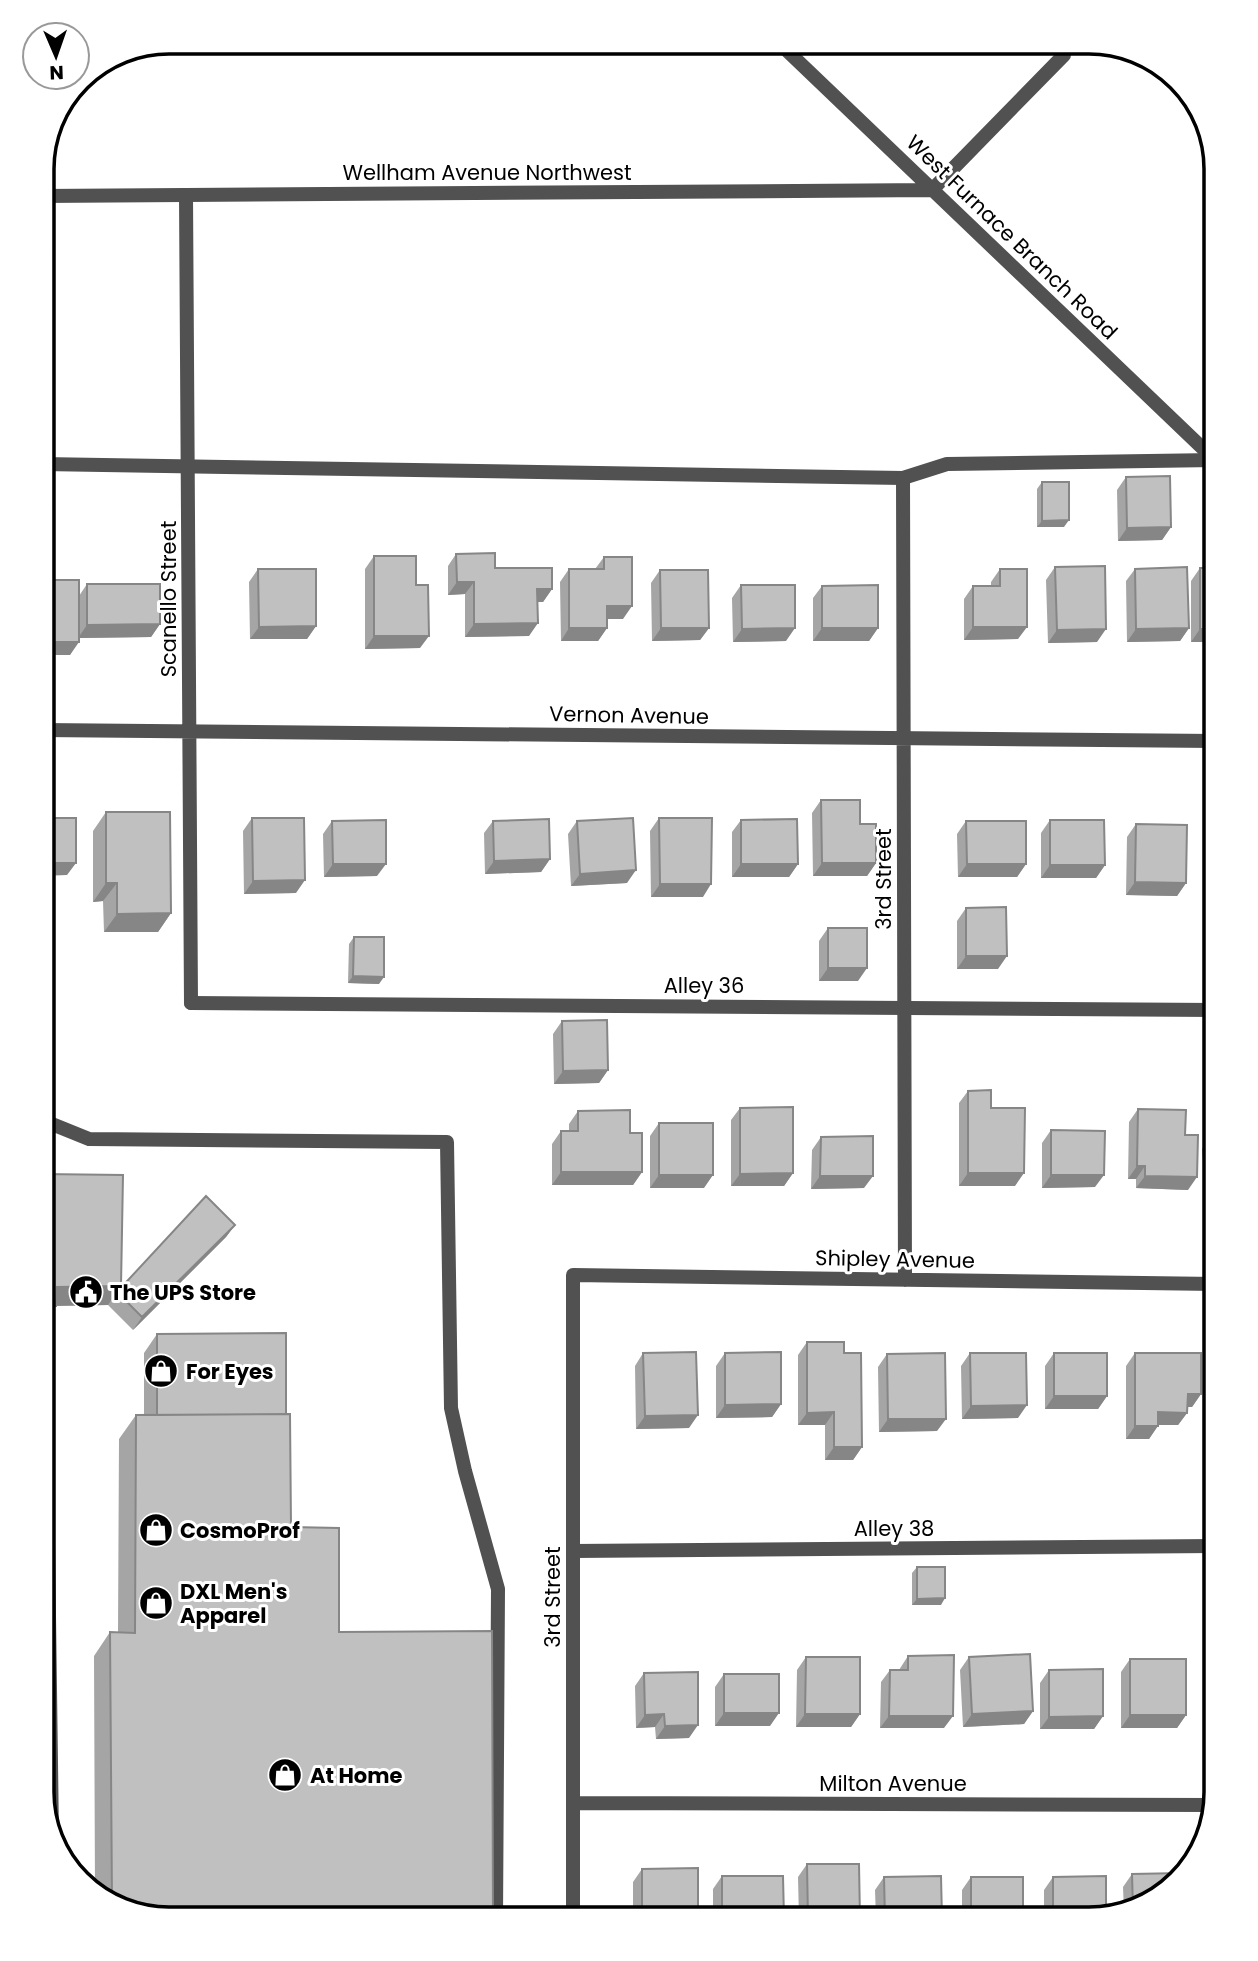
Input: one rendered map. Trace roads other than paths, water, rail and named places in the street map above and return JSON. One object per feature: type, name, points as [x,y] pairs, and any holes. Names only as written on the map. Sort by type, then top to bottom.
[{"type":"street","name":"West Furnace Branch Road","points":[[790,54],[1204,450]]},
{"type":"street","points":[[932,190],[1064,55]]},
{"type":"street","name":"Wellham Avenue Northwest","points":[[54,196],[932,190]]},
{"type":"street","name":"Scanello Street","points":[[186,195],[191,1003]]},
{"type":"street","points":[[54,464],[903,478],[947,464],[1204,461]]},
{"type":"street","name":"3rd Street","points":[[903,478],[905,1280]]},
{"type":"street","name":"Vernon Avenue","points":[[54,730],[1204,741]]},
{"type":"street","name":"Alley 36","points":[[191,1003],[1204,1010]]},
{"type":"street","points":[[54,1125],[89,1139],[447,1142],[451,1408],[465,1471],[498,1588],[496,1907]]},
{"type":"street","name":"3rd Street","points":[[573,1275],[573,1907]]},
{"type":"street","name":"Shipley Avenue","points":[[573,1275],[1204,1284]]},
{"type":"street","name":"Alley 38","points":[[573,1551],[1204,1546]]},
{"type":"street","name":"Milton Avenue","points":[[573,1803],[1203,1805]]},
{"type":"place","name":"The UPS Store","points":[[86,1292]]},
{"type":"place","name":"For Eyes","points":[[161,1371]]},
{"type":"place","name":"CosmoProf","points":[[156,1530]]},
{"type":"place","name":"DXL Men's Apparel","points":[[156,1603]]},
{"type":"place","name":"At Home","points":[[285,1775]]}]
